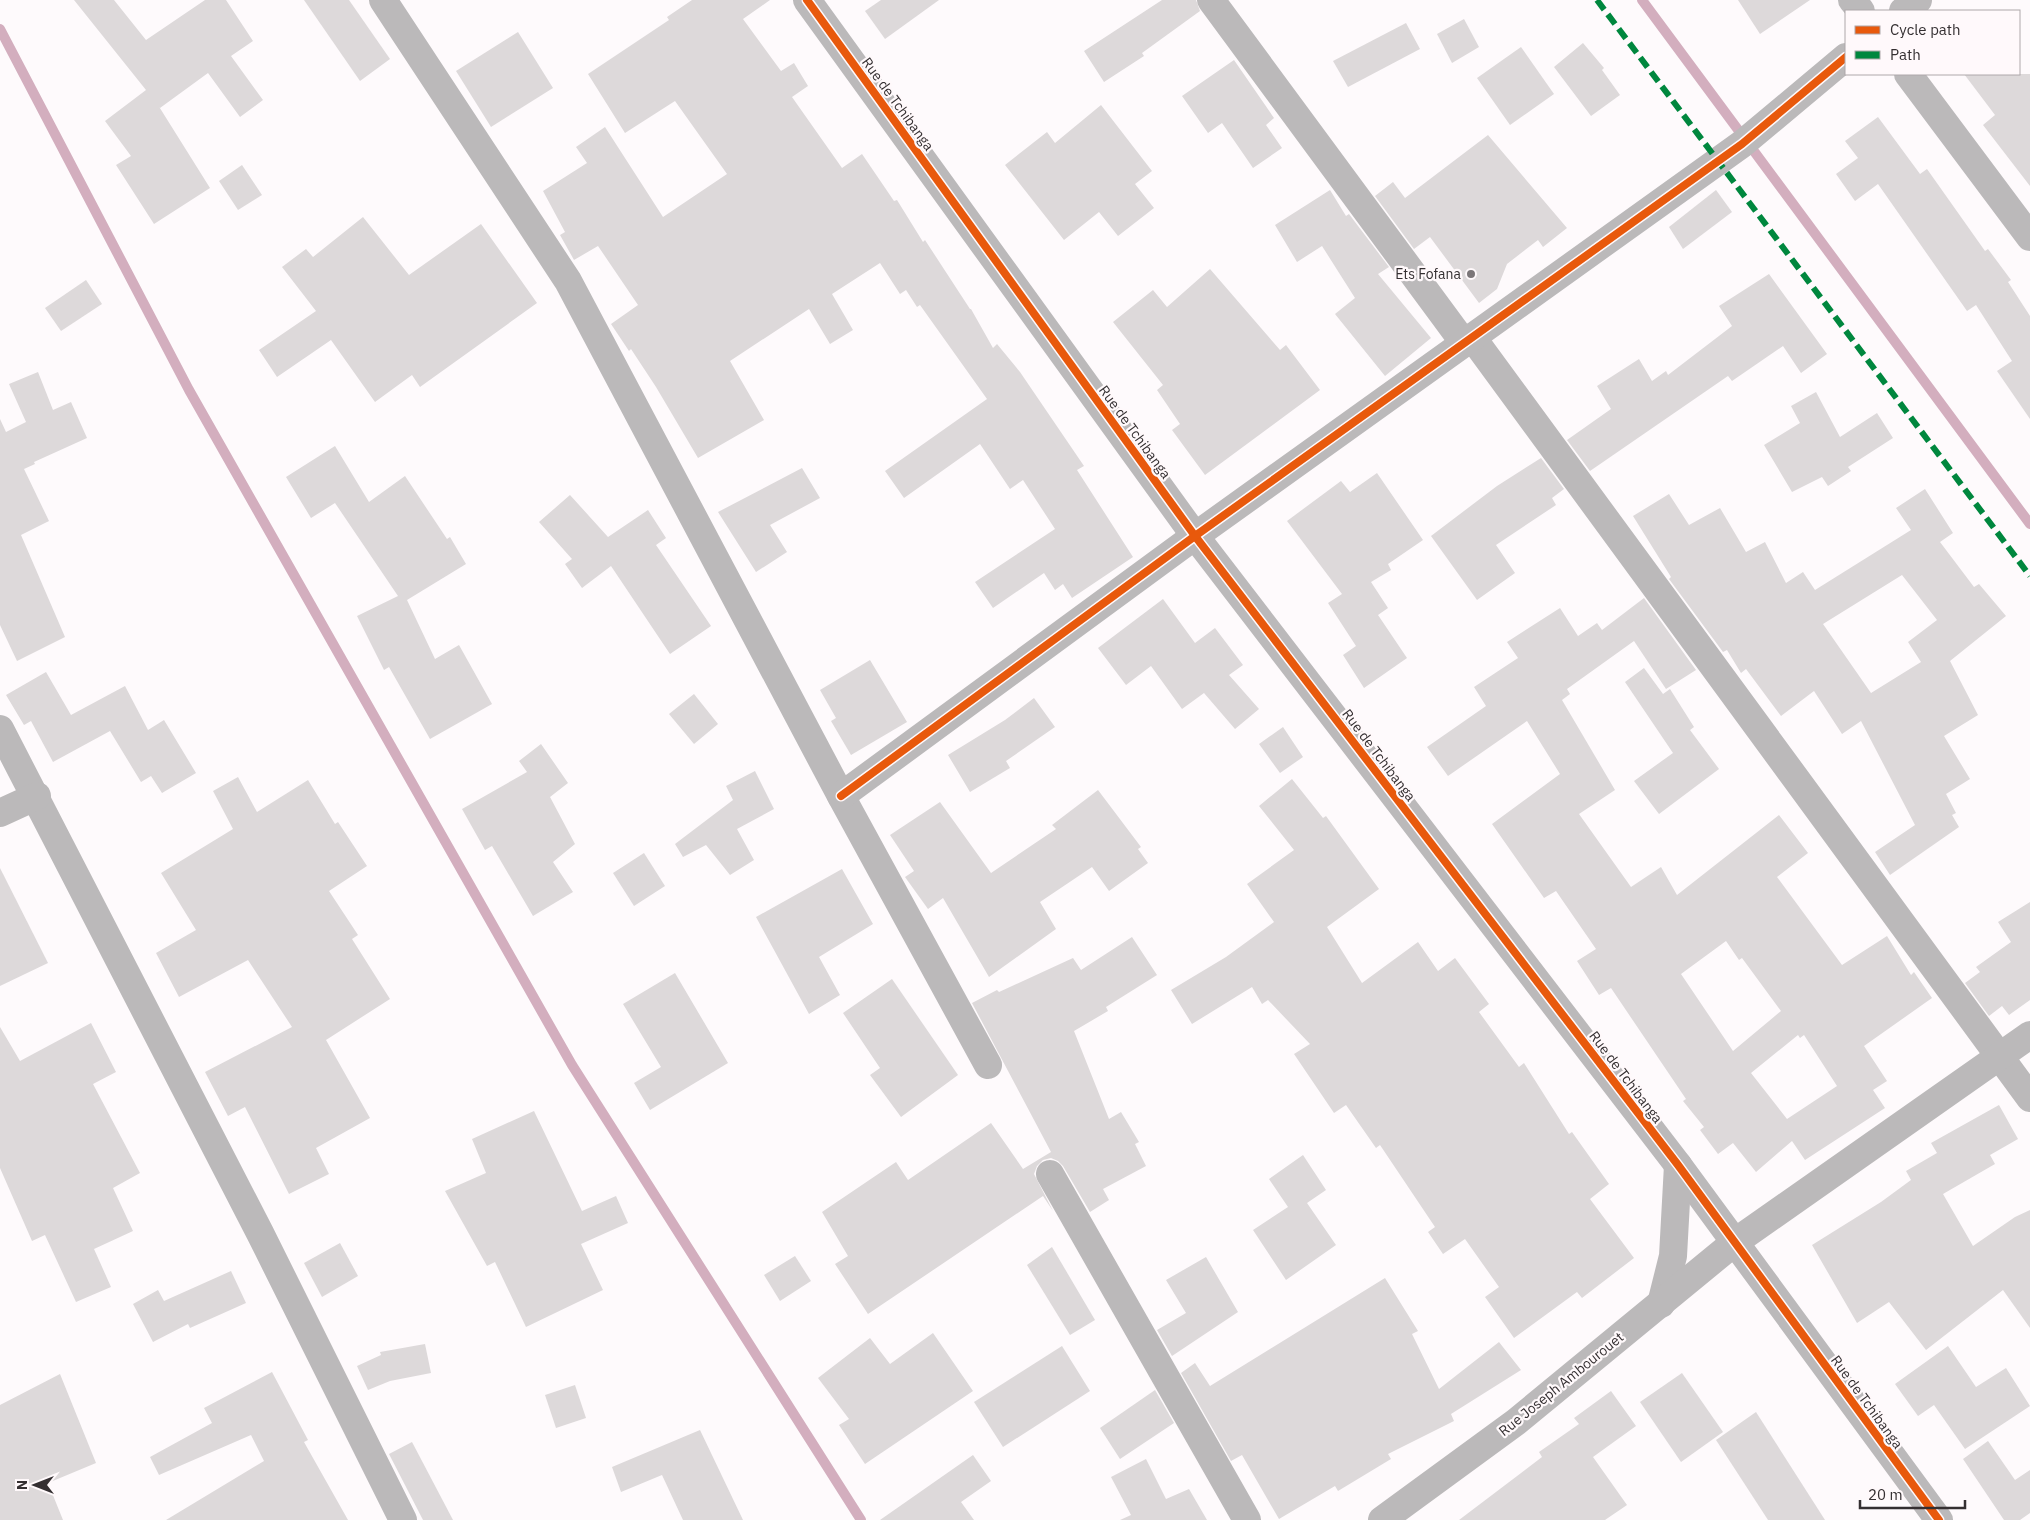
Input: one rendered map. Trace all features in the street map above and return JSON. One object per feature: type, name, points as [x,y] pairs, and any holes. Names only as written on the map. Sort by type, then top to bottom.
[{"type":"street","points":[[383,0],[568,281],[841,796],[988,1065]]},
{"type":"street","name":"Rue de Tchibanga","points":[[807,0],[1195,536],[1678,1165],[1939,1520]]},
{"type":"street","points":[[1211,0],[1468,340],[2030,1098]]},
{"type":"street","points":[[1852,0],[1860,10]]},
{"type":"street","points":[[1904,10],[1918,0]]},
{"type":"street","points":[[841,796],[1195,536],[1742,144],[1845,58]]},
{"type":"street","points":[[1909,75],[2030,237]]},
{"type":"street","points":[[0,729],[260,1233],[403,1520]]},
{"type":"street","points":[[0,813],[36,796]]},
{"type":"street","name":"Rue Joseph Ambourouet","points":[[1382,1520],[1516,1422],[1735,1242],[2030,1035]]},
{"type":"street","points":[[1661,1304],[1673,1256],[1678,1165]]},
{"type":"street","points":[[1050,1174],[1247,1520]]},
{"type":"building","points":[[74,0],[114,0],[146,40],[205,0],[226,0],[253,41],[231,56],[263,100],[240,117],[208,73],[160,108],[158,105],[210,188],[154,224],[116,165],[131,156],[105,121],[146,90]]},
{"type":"building","points":[[304,0],[349,0],[390,59],[360,81]]},
{"type":"building","points":[[692,0],[770,0],[743,19],[781,71],[794,63],[808,86],[792,97],[842,168],[862,154],[894,201],[897,200],[923,242],[925,240],[971,309],[993,348],[997,344],[1020,372],[1084,466],[1077,470],[1133,557],[1072,598],[1063,584],[1055,590],[1044,573],[993,608],[975,582],[1055,529],[1023,480],[1010,489],[980,444],[904,498],[885,471],[987,399],[920,305],[917,307],[906,290],[900,294],[880,263],[832,294],[853,330],[830,344],[809,309],[730,361],[764,420],[698,458],[656,387],[631,349],[629,351],[611,324],[638,305],[598,246],[574,260],[560,235],[565,232],[543,191],[587,163],[576,147],[605,127],[663,217],[727,174],[675,101],[625,133],[588,74],[669,20],[667,17]]},
{"type":"building","points":[[881,0],[939,0],[885,39],[865,11]]},
{"type":"building","points":[[1162,0],[1196,0],[1200,11],[1142,53],[1144,56],[1104,82],[1084,51]]},
{"type":"building","points":[[1738,0],[1810,0],[1760,34]]},
{"type":"building","points":[[1464,19],[1479,47],[1452,63],[1437,34]]},
{"type":"building","points":[[1406,23],[1420,49],[1348,87],[1333,61]]},
{"type":"building","points":[[518,32],[553,88],[491,127],[456,71]]},
{"type":"building","points":[[1583,43],[1604,68],[1602,70],[1620,95],[1591,116],[1554,67]]},
{"type":"building","points":[[1521,47],[1554,94],[1510,125],[1477,78]]},
{"type":"building","points":[[1234,60],[1274,118],[1266,125],[1282,148],[1253,168],[1222,123],[1208,133],[1182,96]]},
{"type":"building","points":[[2030,74],[2030,186],[1983,125],[1995,115],[1965,75]]},
{"type":"building","points":[[1101,105],[1152,171],[1135,184],[1154,208],[1118,236],[1099,212],[1064,240],[1005,165],[1047,132],[1055,143]]},
{"type":"building","points":[[1878,117],[1920,174],[1927,169],[1985,251],[1988,249],[2011,280],[2008,282],[2030,316],[2030,419],[1997,371],[2012,361],[1976,305],[1967,311],[1878,184],[1855,201],[1836,174],[1858,158],[1845,141]]},
{"type":"building","points":[[1488,135],[1567,228],[1543,247],[1538,240],[1507,264],[1497,289],[1479,303],[1430,237],[1414,249],[1375,196],[1393,182],[1405,198]]},
{"type":"building","points":[[242,165],[262,195],[238,210],[219,181]]},
{"type":"building","points":[[1330,190],[1346,216],[1349,214],[1389,267],[1378,274],[1431,338],[1385,376],[1335,314],[1355,298],[1322,246],[1297,262],[1275,225]]},
{"type":"building","points":[[1716,190],[1732,212],[1683,249],[1669,227]]},
{"type":"building","points":[[363,217],[409,275],[481,224],[537,303],[420,387],[412,375],[375,402],[331,340],[277,377],[259,350],[316,311],[282,267],[306,249],[313,257]]},
{"type":"building","points":[[1210,269],[1280,350],[1286,345],[1320,390],[1205,475],[1172,430],[1180,424],[1157,390],[1163,385],[1113,322],[1153,290],[1167,307]]},
{"type":"building","points":[[1769,274],[1827,354],[1801,373],[1783,346],[1732,381],[1728,376],[1590,471],[1567,440],[1611,409],[1597,386],[1639,359],[1652,381],[1666,371],[1668,375],[1732,326],[1719,306]]},
{"type":"building","points":[[86,280],[102,304],[61,331],[45,308]]},
{"type":"building","points":[[38,372],[53,410],[71,402],[87,438],[34,462],[35,464],[24,469],[49,521],[21,535],[65,637],[17,661],[0,625],[0,419],[6,432],[26,422],[9,384]]},
{"type":"building","points":[[1816,392],[1840,437],[1877,413],[1893,438],[1848,467],[1851,471],[1828,486],[1822,477],[1792,492],[1764,445],[1800,423],[1791,406]]},
{"type":"building","points":[[335,446],[369,502],[405,476],[447,539],[450,537],[466,564],[407,600],[435,659],[459,645],[492,704],[430,739],[389,667],[384,670],[357,616],[398,596],[335,503],[311,518],[286,477]]},
{"type":"building","points":[[1541,458],[1564,489],[1552,498],[1556,505],[1496,545],[1515,573],[1477,600],[1431,536],[1497,486]]},
{"type":"building","points":[[802,468],[820,498],[770,525],[787,552],[756,572],[718,512]]},
{"type":"building","points":[[1377,473],[1423,540],[1388,564],[1391,570],[1371,582],[1388,608],[1378,615],[1407,658],[1364,688],[1343,655],[1356,646],[1328,603],[1342,594],[1287,521],[1341,481],[1350,492]]},
{"type":"building","points":[[1925,489],[1953,533],[1940,542],[1974,587],[1979,584],[2006,616],[1950,661],[1978,715],[1944,736],[1970,779],[1946,794],[1956,813],[1952,815],[1959,827],[1890,875],[1875,852],[1915,825],[1861,721],[1842,734],[1814,691],[1781,716],[1746,669],[1741,673],[1727,650],[1723,652],[1669,579],[1671,577],[1633,516],[1669,494],[1689,525],[1720,508],[1746,552],[1765,542],[1786,583],[1803,572],[1815,590],[1911,530],[1896,508]],"holes":[[[1902,575],[1937,620],[1908,642],[1921,662],[1871,693],[1823,624]]]},
{"type":"building","points":[[570,495],[608,537],[648,510],[666,538],[656,545],[711,626],[670,654],[611,566],[582,588],[565,564],[572,559],[539,522]]},
{"type":"building","points":[[1644,598],[1696,670],[1666,689],[1634,641],[1567,689],[1570,694],[1562,700],[1615,790],[1579,814],[1631,887],[1661,867],[1677,895],[1779,815],[1808,853],[1777,877],[1842,965],[1887,936],[1911,975],[1914,972],[1932,998],[1864,1046],[1887,1081],[1873,1090],[1885,1108],[1805,1160],[1792,1141],[1756,1172],[1733,1143],[1718,1154],[1700,1130],[1704,1127],[1683,1101],[1686,1099],[1611,988],[1599,995],[1577,961],[1596,949],[1556,891],[1544,898],[1492,824],[1560,774],[1527,721],[1448,776],[1427,747],[1486,706],[1474,687],[1518,658],[1507,642],[1560,608],[1578,636],[1597,623],[1602,630]],"holes":[[[1726,941],[1739,960],[1742,958],[1781,1011],[1733,1051],[1681,974]],[[1798,1035],[1800,1038],[1804,1035],[1837,1086],[1787,1119],[1751,1073]]]},
{"type":"building","points":[[1163,599],[1195,643],[1215,628],[1243,665],[1229,675],[1259,709],[1235,729],[1204,693],[1182,709],[1151,666],[1126,685],[1098,648]]},
{"type":"building","points":[[870,660],[907,722],[851,755],[831,721],[836,718],[820,690]]},
{"type":"building","points":[[1644,668],[1663,694],[1670,689],[1694,727],[1690,730],[1719,769],[1659,814],[1634,781],[1673,753],[1625,682]]},
{"type":"building","points":[[46,672],[71,715],[125,686],[148,730],[164,720],[196,773],[162,793],[151,776],[141,782],[110,731],[53,762],[31,721],[24,725],[6,695]]},
{"type":"building","points":[[694,694],[718,724],[694,744],[669,714]]},
{"type":"building","points":[[1034,698],[1055,727],[1006,761],[1010,768],[970,792],[948,755],[1005,720]]},
{"type":"building","points":[[1283,727],[1303,757],[1280,773],[1259,744]]},
{"type":"building","points":[[541,744],[568,783],[550,797],[575,844],[553,862],[573,892],[533,916],[492,846],[485,850],[462,809],[527,772],[519,761]]},
{"type":"building","points":[[755,771],[774,809],[737,829],[754,860],[730,875],[706,845],[683,857],[675,844],[733,800],[726,786]]},
{"type":"building","points":[[238,777],[257,812],[308,780],[335,824],[338,822],[367,866],[329,891],[358,935],[352,939],[390,999],[326,1040],[370,1118],[316,1148],[329,1174],[289,1194],[245,1107],[228,1116],[205,1072],[292,1027],[248,960],[179,997],[156,953],[196,930],[161,873],[233,829],[213,791]]},
{"type":"building","points":[[1292,779],[1323,818],[1326,816],[1379,889],[1327,927],[1362,983],[1418,942],[1438,971],[1455,958],[1489,1004],[1479,1012],[1519,1067],[1524,1063],[1569,1134],[1572,1132],[1609,1184],[1590,1199],[1634,1258],[1582,1298],[1577,1292],[1514,1338],[1485,1297],[1499,1287],[1465,1239],[1443,1254],[1428,1232],[1435,1227],[1380,1145],[1376,1148],[1346,1105],[1334,1113],[1294,1054],[1310,1044],[1268,1000],[1262,1004],[1252,987],[1192,1024],[1171,990],[1226,957],[1274,922],[1247,884],[1294,850],[1259,806]]},
{"type":"building","points":[[1098,790],[1141,847],[1138,849],[1148,863],[1109,891],[1092,867],[1040,902],[1056,929],[989,977],[943,898],[928,909],[905,877],[914,871],[890,835],[940,802],[991,873],[1056,829],[1052,825]]},
{"type":"building","points":[[644,853],[665,886],[634,906],[613,873]]},
{"type":"building","points":[[0,868],[48,963],[0,986]]},
{"type":"building","points":[[842,869],[873,924],[819,957],[840,995],[809,1014],[756,917]]},
{"type":"building","points":[[2030,902],[2030,1000],[2009,1015],[2002,1006],[1989,1016],[1965,983],[1980,972],[1976,967],[2011,942],[1998,922]]},
{"type":"building","points":[[1132,937],[1157,975],[1106,1007],[1108,1011],[1074,1031],[1109,1119],[1121,1112],[1139,1142],[1135,1144],[1146,1166],[1103,1189],[1109,1200],[1090,1212],[1063,1166],[1051,1158],[1043,1160],[1037,1166],[1034,1174],[1053,1211],[1043,1196],[868,1314],[835,1264],[848,1256],[822,1212],[896,1162],[908,1180],[991,1123],[1023,1169],[1051,1152],[972,1003],[997,990],[999,992],[1073,958],[1081,970]]},
{"type":"building","points":[[675,973],[728,1063],[650,1110],[634,1083],[661,1067],[623,1004]]},
{"type":"building","points":[[892,979],[958,1075],[901,1117],[870,1075],[880,1068],[843,1013]]},
{"type":"building","points":[[91,1023],[116,1072],[93,1084],[140,1173],[113,1188],[133,1231],[94,1249],[111,1287],[76,1302],[45,1235],[32,1241],[0,1168],[0,1027],[20,1061]]},
{"type":"building","points":[[1999,1105],[2018,1139],[1990,1155],[1995,1164],[1943,1194],[1973,1246],[2015,1217],[2030,1210],[2030,1328],[2003,1290],[1926,1350],[1889,1302],[1857,1323],[1812,1245],[1881,1202],[1911,1180],[1906,1171],[1937,1153],[1931,1143]]},
{"type":"building","points":[[534,1111],[582,1211],[616,1196],[628,1223],[581,1244],[603,1290],[526,1327],[495,1262],[487,1266],[445,1191],[486,1173],[472,1139]]},
{"type":"building","points":[[1303,1155],[1326,1190],[1307,1203],[1336,1245],[1286,1280],[1253,1230],[1288,1207],[1269,1179]]},
{"type":"building","points":[[340,1243],[358,1276],[322,1297],[304,1263]]},
{"type":"building","points":[[1052,1247],[1095,1320],[1070,1335],[1027,1265]]},
{"type":"building","points":[[795,1256],[811,1281],[780,1301],[764,1275]]},
{"type":"building","points":[[1206,1257],[1238,1312],[1172,1356],[1157,1330],[1186,1313],[1166,1280]]},
{"type":"building","points":[[231,1271],[246,1303],[190,1328],[188,1324],[153,1342],[133,1304],[158,1290],[164,1301]]},
{"type":"building","points":[[1385,1278],[1418,1331],[1412,1334],[1439,1389],[1499,1342],[1521,1370],[1451,1414],[1454,1421],[1388,1454],[1391,1459],[1338,1491],[1335,1486],[1279,1519],[1242,1455],[1231,1461],[1181,1373],[1195,1363],[1210,1386]]},
{"type":"building","points":[[933,1333],[973,1391],[865,1464],[839,1425],[849,1419],[818,1378],[870,1338],[890,1364]]},
{"type":"building","points":[[425,1344],[431,1373],[390,1381],[368,1390],[357,1366],[381,1355],[380,1352]]},
{"type":"building","points":[[1062,1346],[1090,1391],[1003,1447],[974,1402]]},
{"type":"building","points":[[1948,1346],[1976,1387],[2006,1368],[2030,1406],[1965,1449],[1934,1405],[1918,1416],[1895,1384]]},
{"type":"building","points":[[272,1372],[308,1440],[304,1442],[348,1520],[166,1520],[264,1461],[251,1435],[159,1475],[150,1457],[212,1423],[204,1408]]},
{"type":"building","points":[[1682,1373],[1723,1432],[1681,1462],[1640,1402]]},
{"type":"building","points":[[60,1374],[96,1463],[48,1483],[63,1520],[0,1520],[0,1405]]},
{"type":"building","points":[[575,1385],[586,1418],[556,1428],[545,1395]]},
{"type":"building","points":[[1155,1390],[1174,1423],[1120,1459],[1100,1428]]},
{"type":"building","points":[[1611,1391],[1636,1426],[1593,1457],[1627,1505],[1605,1520],[1459,1520],[1542,1457],[1539,1452],[1579,1424],[1574,1418]]},
{"type":"building","points":[[1756,1412],[1825,1520],[1768,1520],[1716,1440]]},
{"type":"building","points":[[700,1430],[743,1520],[683,1520],[662,1475],[621,1492],[612,1467]]},
{"type":"building","points":[[1988,1441],[2015,1480],[2030,1470],[2030,1513],[2020,1520],[2004,1520],[1963,1459]]},
{"type":"building","points":[[412,1442],[453,1520],[423,1520],[389,1454]]},
{"type":"building","points":[[973,1455],[991,1481],[961,1502],[974,1520],[880,1520]]},
{"type":"building","points":[[1146,1459],[1166,1499],[1189,1489],[1207,1520],[1120,1520],[1131,1515],[1111,1477]]},
{"type":"waterway","points":[[1642,0],[2030,524]]},
{"type":"waterway","points":[[0,29],[189,390],[572,1065],[861,1520]]},
{"type":"marked path","points":[[1597,0],[2030,576]]},
{"type":"cycle path","points":[[807,0],[1195,536],[1678,1165],[1939,1520]]},
{"type":"cycle path","points":[[841,796],[1195,536],[1742,144],[1845,58]]},
{"type":"place","name":"Ets Fofana","points":[[1471,274]]}]
